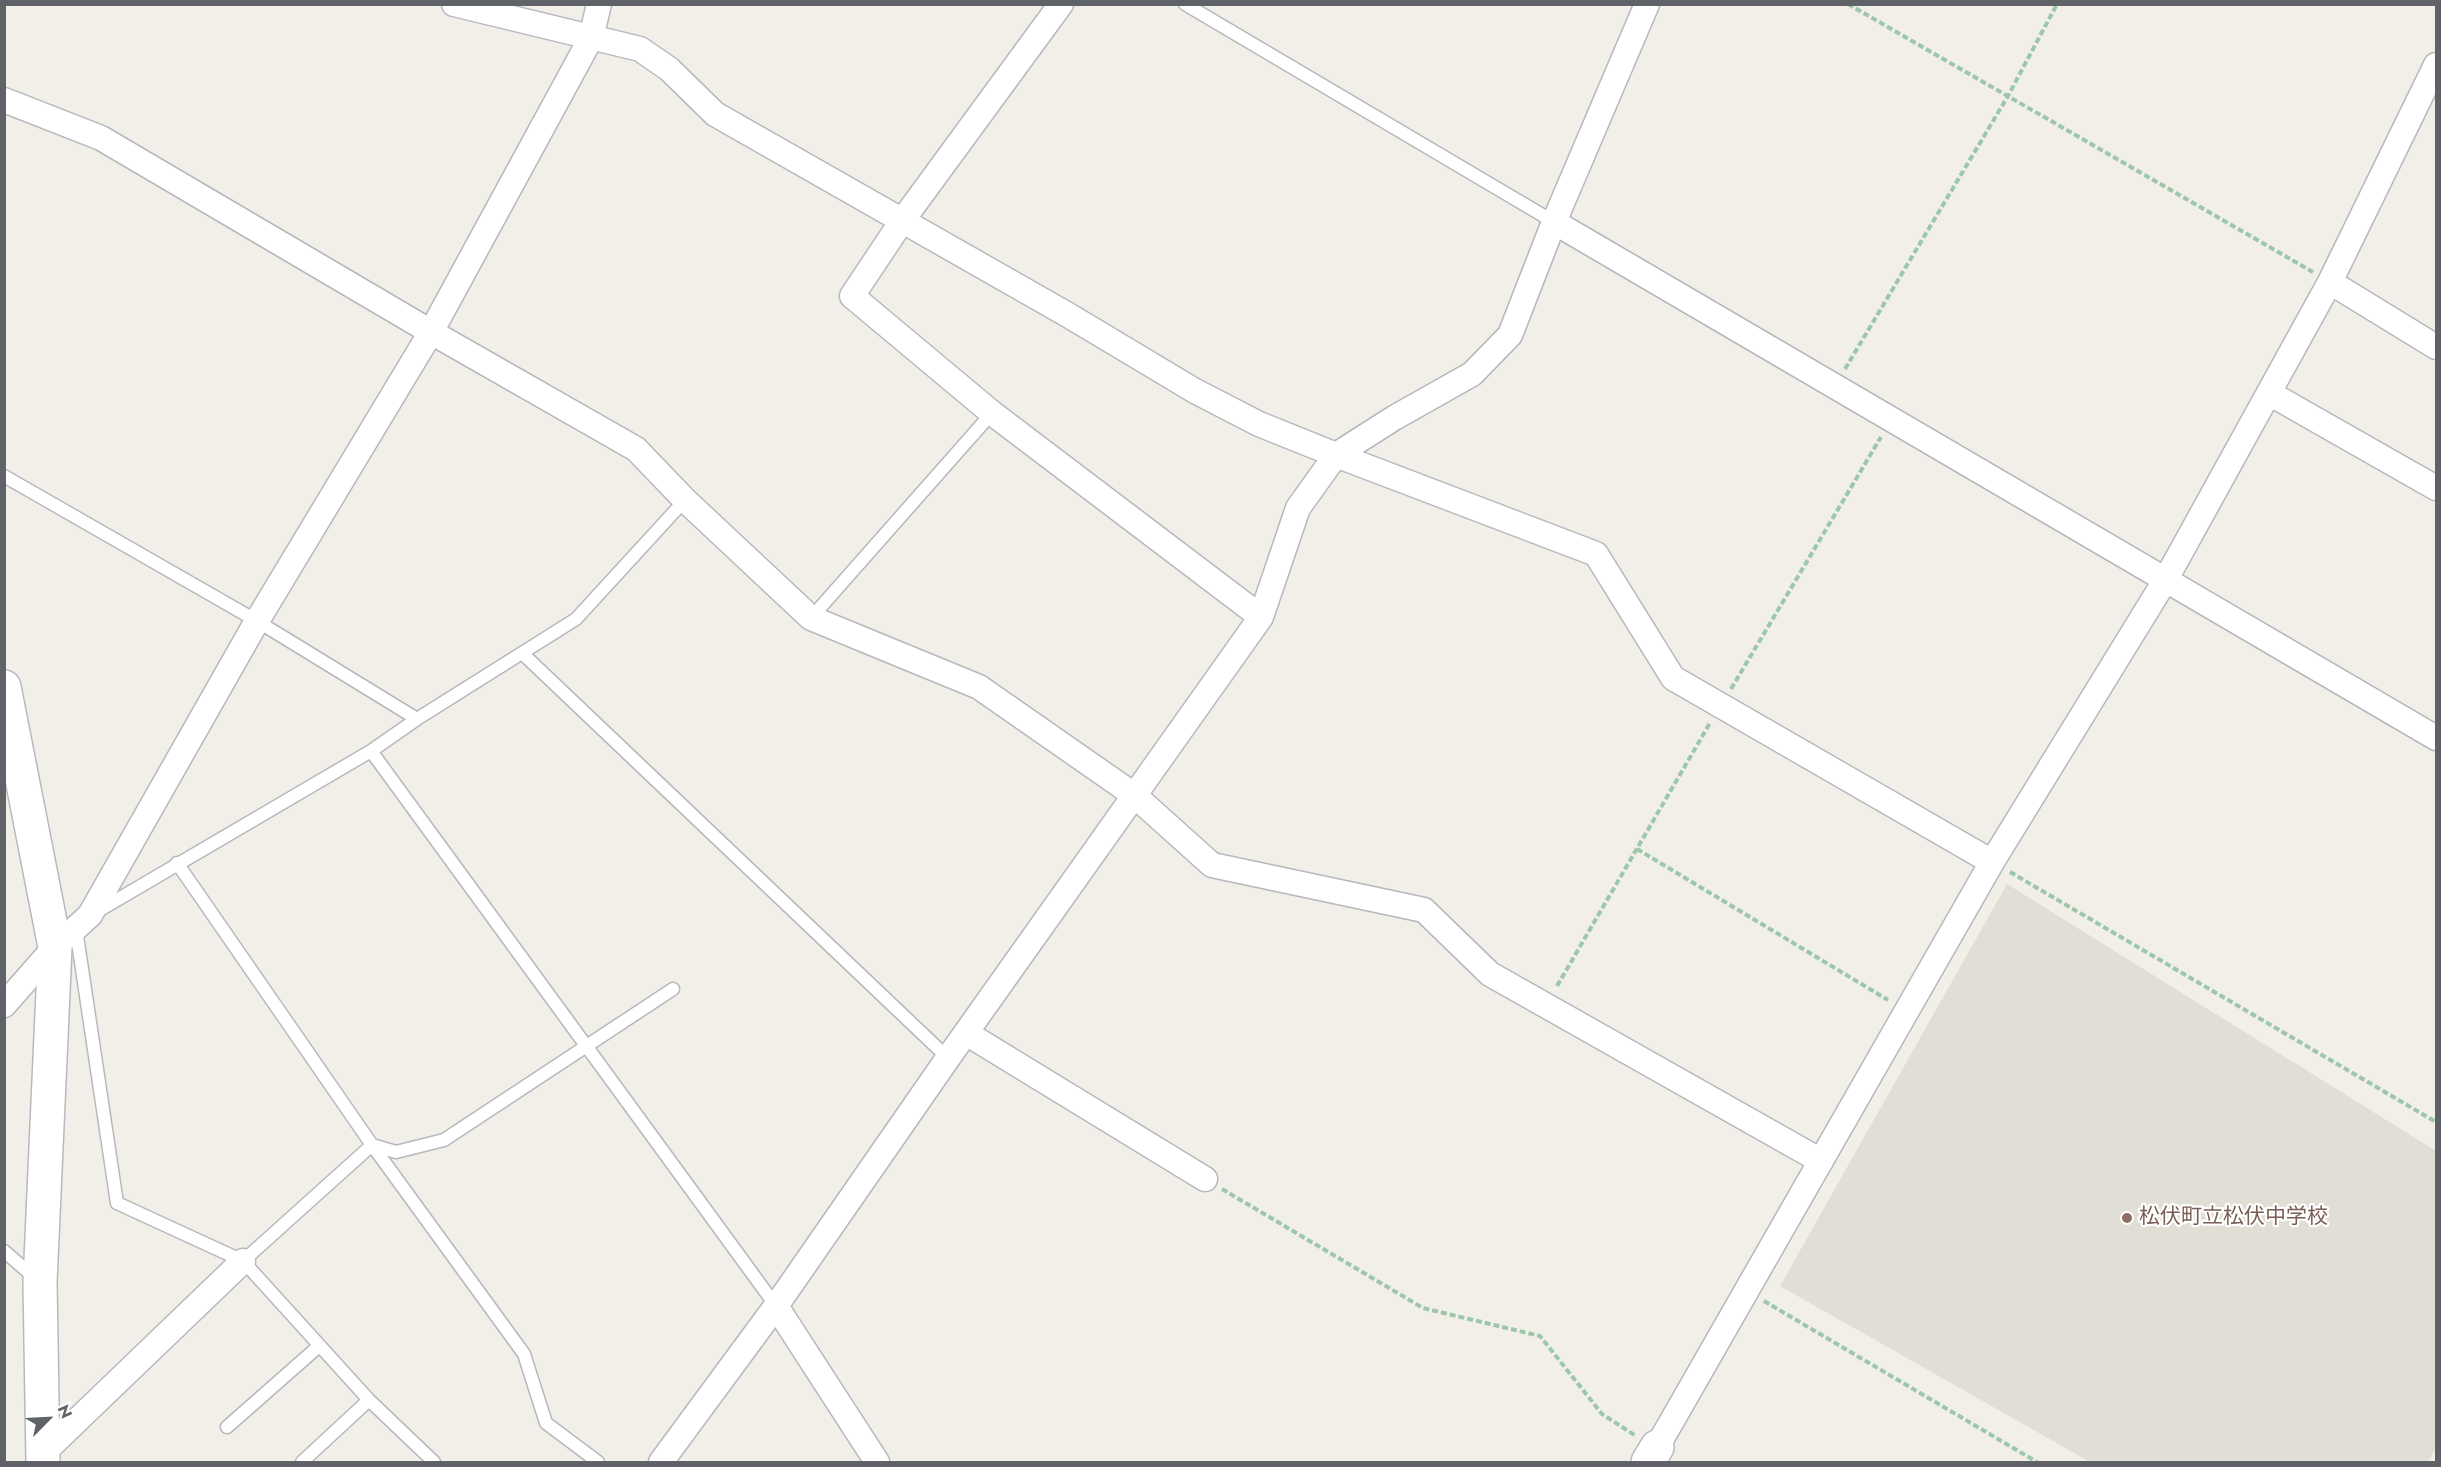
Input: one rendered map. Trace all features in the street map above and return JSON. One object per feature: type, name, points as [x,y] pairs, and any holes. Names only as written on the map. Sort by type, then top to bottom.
[{"type":"street","points":[[454,4],[640,49],[669,69],[715,114],[1068,315],[1195,392],[1259,424],[1596,554],[1673,678],[1992,862]]},
{"type":"street","points":[[4,1005],[74,930],[431,332],[591,38],[599,4]]},
{"type":"street","points":[[1061,4],[902,221],[852,296],[992,413],[1261,617]]},
{"type":"street","points":[[670,1458],[948,1058],[1261,617],[1298,508],[1336,455],[1394,418],[1472,374],[1510,334],[1554,222],[1647,4]]},
{"type":"street","points":[[1653,1455],[1992,862],[2166,579],[2330,282],[2436,64]]},
{"type":"street","points":[[4,100],[101,138],[431,332],[636,449],[685,500],[812,618],[979,687],[1134,795],[1212,865],[1424,910],[1490,974],[1821,1161]]},
{"type":"street","points":[[1554,222],[2436,738]]},
{"type":"street","points":[[2330,282],[2436,347]]},
{"type":"street","points":[[2269,393],[2436,488]]},
{"type":"street","points":[[4,687],[11,764],[74,930],[40,1282],[42,1459]]},
{"type":"street","points":[[966,1033],[1204,1179]]},
{"type":"street","points":[[42,1459],[243,1262]]},
{"type":"street","points":[[776,1306],[876,1462]]},
{"type":"lane","points":[[1185,4],[1554,222]]},
{"type":"lane","points":[[812,618],[992,413]]},
{"type":"lane","points":[[4,476],[257,621],[417,719]]},
{"type":"lane","points":[[434,1462],[369,1400],[243,1262],[117,1203],[74,930],[177,863],[371,751],[417,719],[576,619],[685,500]]},
{"type":"lane","points":[[522,652],[948,1058]]},
{"type":"lane","points":[[371,751],[776,1306]]},
{"type":"lane","points":[[177,863],[372,1145],[524,1354],[546,1423],[598,1462]]},
{"type":"lane","points":[[372,1145],[396,1152],[444,1140],[673,988]]},
{"type":"lane","points":[[243,1262],[372,1145]]},
{"type":"lane","points":[[4,1251],[40,1282]]},
{"type":"lane","points":[[227,1427],[319,1346]]},
{"type":"lane","points":[[302,1462],[369,1400]]},
{"type":"path","points":[[1848,4],[2330,282]]},
{"type":"path","points":[[1835,385],[2008,96],[2057,4]]},
{"type":"path","points":[[1637,849],[1906,1011]]},
{"type":"path","points":[[1992,862],[2436,1122]]},
{"type":"path","points":[[1204,1179],[1423,1308],[1540,1336],[1602,1414],[1627,1431],[1653,1455]]},
{"type":"path","points":[[1746,1291],[2037,1462]]},
{"type":"shaded area","name":"松伏町立松伏中学校","points":[[2007,884],[2436,1151],[2436,1448],[2428,1462],[2090,1462],[1780,1286]]},
{"type":"place","name":"松伏町立松伏中学校","points":[[2127,1218]]}]
